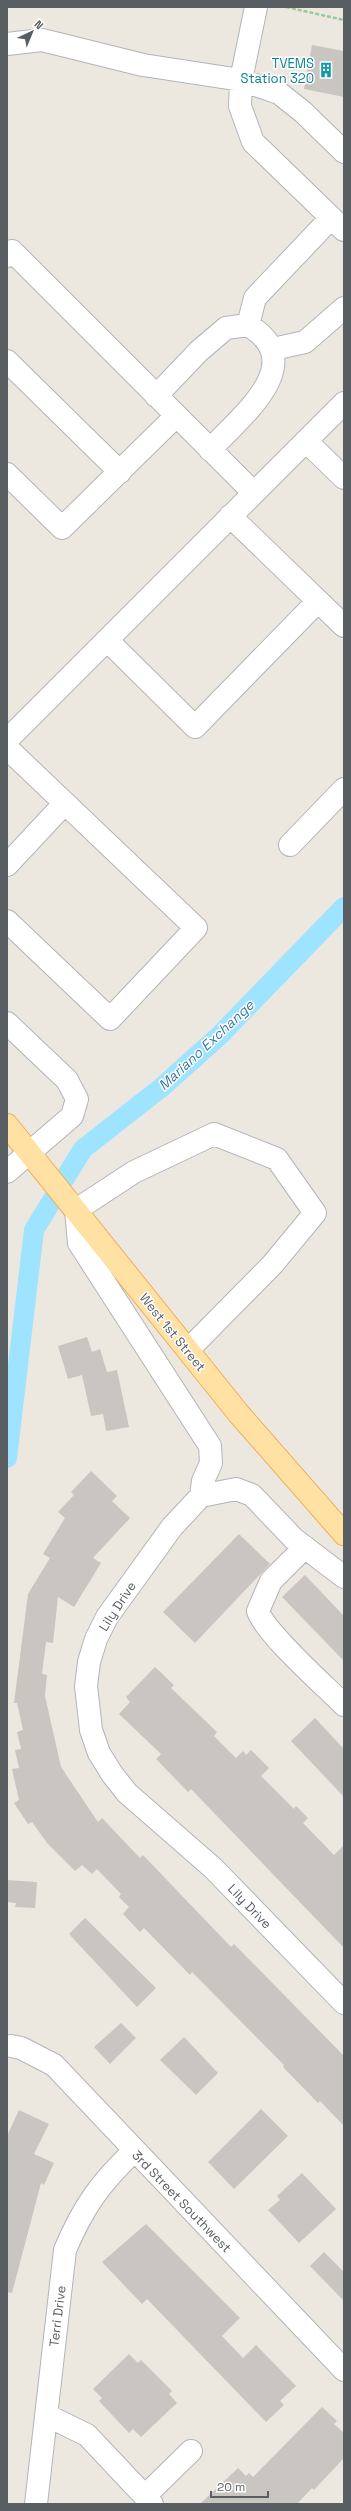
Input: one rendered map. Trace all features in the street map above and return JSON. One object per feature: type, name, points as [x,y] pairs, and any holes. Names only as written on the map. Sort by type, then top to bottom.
[{"type":"main road","name":"West 1st Street","points":[[7,1125],[284,1468],[344,1534]]},
{"type":"street","points":[[248,325],[255,298],[338,224],[253,142],[240,106],[241,80],[256,7]]},
{"type":"street","points":[[7,44],[42,40],[142,65],[241,80],[279,93],[302,112],[344,152]]},
{"type":"street","points":[[7,256],[12,251],[254,493]]},
{"type":"street","points":[[273,349],[305,342],[344,308]]},
{"type":"street","points":[[156,396],[199,351],[226,328],[248,325],[263,334],[273,349],[273,372],[267,387],[210,450]]},
{"type":"street","points":[[7,361],[120,472]]},
{"type":"street","points":[[7,740],[344,403]]},
{"type":"street","points":[[7,474],[62,528],[176,416]]},
{"type":"street","points":[[306,441],[344,478]]},
{"type":"street","points":[[230,516],[344,626]]},
{"type":"street","points":[[107,640],[195,727],[318,601]]},
{"type":"street","points":[[7,748],[196,928],[110,1020],[7,921]]},
{"type":"street","points":[[290,845],[344,788]]},
{"type":"street","points":[[7,865],[65,803]]},
{"type":"street","points":[[7,1023],[67,1080],[78,1099],[72,1116],[7,1172]]},
{"type":"street","points":[[188,1350],[272,1265],[315,1213],[276,1159],[214,1134],[134,1172],[76,1210],[79,1243],[210,1446],[211,1463],[204,1481],[201,1496],[236,1489],[252,1495],[294,1539],[344,1577]]},
{"type":"street","name":"Lily Drive","points":[[201,1496],[172,1527],[107,1617],[96,1639],[89,1662],[86,1686],[91,1730],[99,1753],[112,1774],[127,1793],[213,1868],[344,2003]]},
{"type":"street","points":[[304,1547],[271,1581],[258,1611],[260,1618],[290,1652],[344,1705]]},
{"type":"street","name":"3rd Street Southwest","points":[[11,2046],[21,2048],[54,2065],[134,2151],[344,2370]]},
{"type":"street","name":"Terri Drive","points":[[36,2504],[65,2250],[79,2216],[102,2184],[134,2151]]},
{"type":"street","points":[[46,2415],[87,2435],[149,2500],[191,2451]]},
{"type":"path","points":[[286,7],[344,20]]},
{"type":"building","name":"TVEMS Station 320","points":[[312,45],[344,51],[344,97],[304,89]]},
{"type":"building","points":[[87,1337],[92,1352],[100,1349],[107,1372],[117,1370],[129,1427],[106,1431],[103,1414],[91,1416],[82,1375],[68,1379],[58,1346]]},
{"type":"building","points":[[91,1471],[117,1496],[112,1501],[130,1518],[93,1558],[101,1563],[74,1607],[58,1597],[53,1643],[46,1642],[42,1674],[47,1675],[45,1696],[61,1767],[98,1822],[102,1818],[140,1858],[143,1855],[231,1947],[234,1944],[344,2056],[344,2126],[320,2101],[318,2103],[283,2067],[284,2065],[192,1972],[190,1975],[144,1928],[140,1932],[123,1914],[129,1907],[119,1897],[121,1894],[97,1869],[92,1874],[82,1865],[75,1871],[47,1843],[32,1822],[28,1824],[14,1803],[19,1800],[12,1769],[19,1768],[15,1750],[21,1749],[17,1732],[23,1730],[17,1703],[14,1703],[28,1594],[50,1558],[43,1554],[65,1518],[58,1512],[74,1495],[71,1492]]},
{"type":"building","points":[[239,1534],[270,1564],[195,1643],[163,1612]]},
{"type":"building","points":[[305,1575],[344,1616],[344,1661],[282,1597]]},
{"type":"building","points":[[155,1667],[174,1685],[171,1688],[217,1732],[214,1736],[236,1758],[243,1751],[246,1755],[251,1750],[269,1768],[261,1776],[294,1809],[296,1806],[308,1818],[303,1823],[334,1855],[344,1845],[344,1948],[191,1789],[188,1792],[156,1759],[161,1754],[119,1714],[130,1702],[126,1697]]},
{"type":"building","points":[[315,1718],[344,1749],[344,1797],[291,1741]]},
{"type":"building","points":[[7,1880],[37,1882],[35,1908],[15,1907],[16,1903],[7,1902]]},
{"type":"building","points":[[85,1918],[156,1988],[137,2007],[69,1934]]},
{"type":"building","points":[[121,2023],[136,2038],[110,2064],[94,2047]]},
{"type":"building","points":[[184,2037],[218,2073],[196,2095],[160,2060]]},
{"type":"building","points":[[261,2109],[288,2136],[234,2189],[208,2162]]},
{"type":"building","points":[[19,2110],[49,2124],[34,2154],[54,2163],[44,2185],[41,2183],[12,2293],[7,2292],[7,2136]]},
{"type":"building","points":[[302,2173],[336,2209],[299,2243],[268,2210],[280,2200],[277,2196]]},
{"type":"building","points":[[146,2224],[240,2318],[222,2336],[243,2358],[256,2345],[296,2386],[280,2401],[284,2405],[266,2422],[147,2299],[142,2304],[102,2262]]},
{"type":"building","points":[[324,2252],[344,2272],[344,2301],[310,2266]]},
{"type":"building","points":[[129,2354],[138,2363],[141,2360],[172,2391],[169,2394],[177,2403],[141,2437],[133,2429],[129,2433],[99,2401],[102,2398],[93,2389]]},
{"type":"building","points":[[322,2407],[337,2421],[334,2424],[344,2433],[344,2458],[314,2490],[312,2488],[297,2504],[200,2504],[238,2468],[246,2476],[249,2473],[253,2477]]},
{"type":"waterway","name":"Mariano Exchange","points":[[65,1178],[83,1149],[162,1087],[220,1035],[344,907]]},
{"type":"waterway","name":"Mariano Exchange","points":[[7,1458],[34,1230],[53,1199]]},
{"type":"place","name":"TVEMS Station 320","points":[[326,70]]}]
